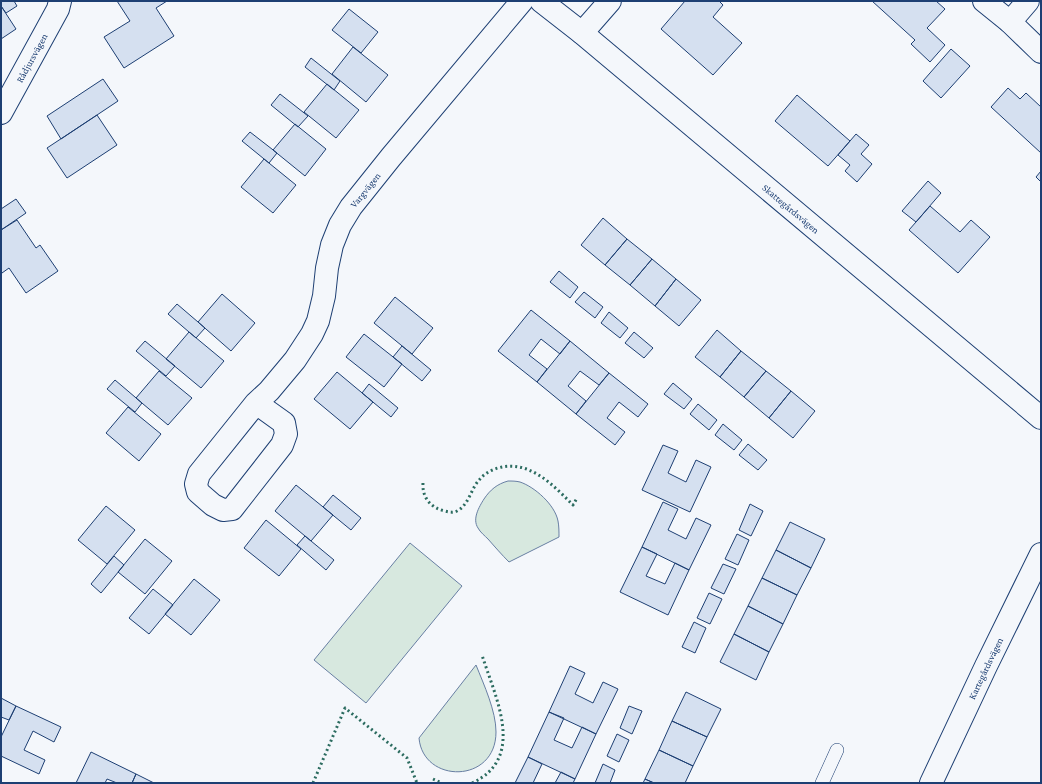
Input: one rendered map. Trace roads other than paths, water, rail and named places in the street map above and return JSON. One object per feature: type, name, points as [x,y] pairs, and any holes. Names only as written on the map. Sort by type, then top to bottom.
[{"type":"street","name":"Rådjursvägen","points":[[1,113],[58,9],[60,1]]},
{"type":"street","name":"Vargvägen","points":[[256,403],[284,423],[286,434],[282,445],[232,509],[223,510],[213,505],[198,492],[196,484],[199,474],[256,403],[269,391],[295,360],[312,334],[318,321],[324,296],[327,268],[332,245],[340,225],[351,207],[396,151],[522,1]]},
{"type":"street","name":"Skattegårdsvägen","points":[[541,1],[582,33],[1041,418]]},
{"type":"street","points":[[582,33],[610,1]]},
{"type":"street","points":[[984,1],[1010,22],[1041,52]]},
{"type":"street","points":[[1010,22],[1028,1]]},
{"type":"street","name":"Kartegårdsvägen","points":[[931,783],[989,659],[1041,554]]},
{"type":"lane","points":[[822,783],[837,750]]}]
